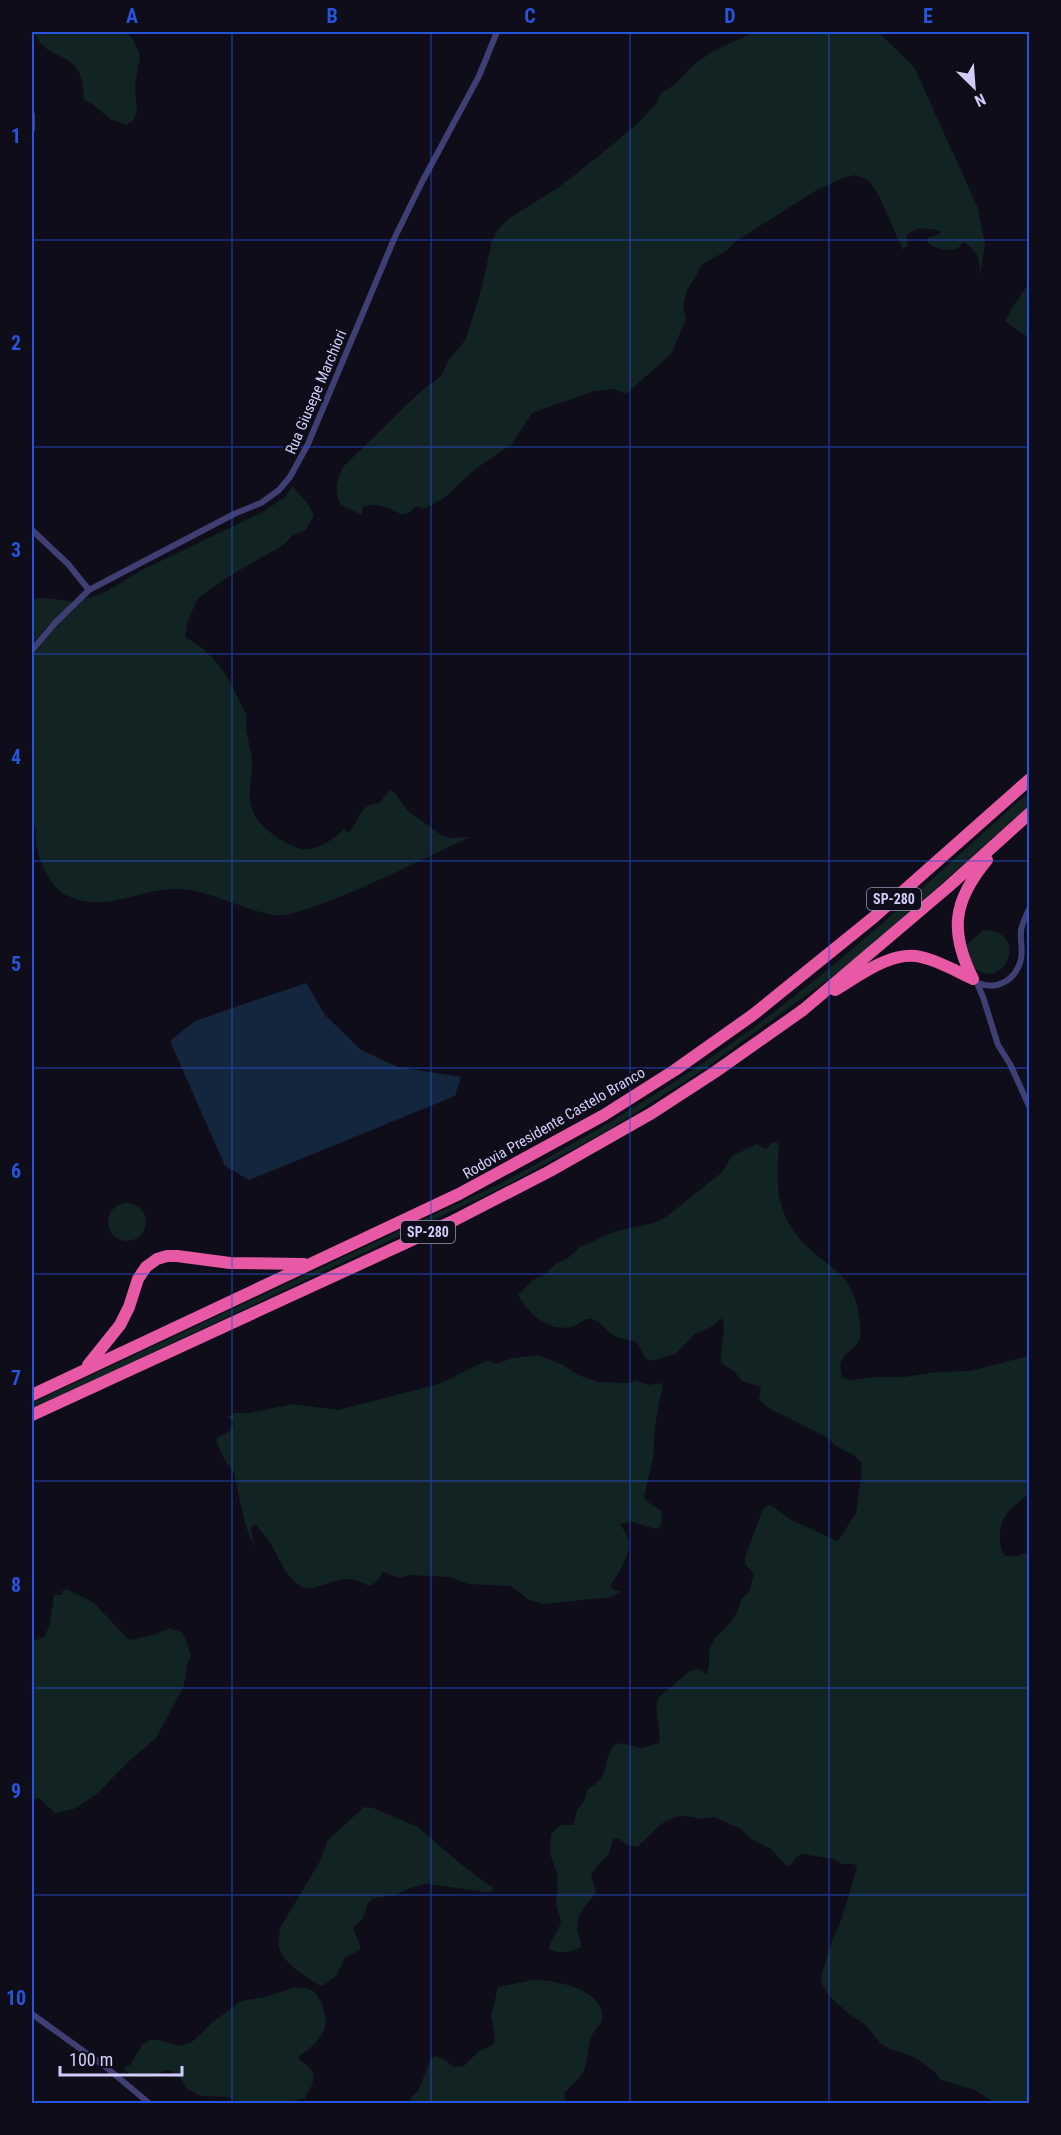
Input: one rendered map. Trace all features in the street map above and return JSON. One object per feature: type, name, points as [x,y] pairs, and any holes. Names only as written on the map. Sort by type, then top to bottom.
[{"type":"highway","name":"Rodovia Presidente Castelo Branco","points":[[32,1395],[468,1189],[604,1115],[675,1070],[754,1014],[874,917],[1029,779]]},
{"type":"highway","name":"SP-280","points":[[32,1415],[451,1222],[550,1171],[652,1113],[803,1010],[948,887],[1029,813]]},
{"type":"highway","points":[[975,981],[964,961],[957,938],[958,910],[972,878],[1018,823]]},
{"type":"highway","points":[[803,1010],[872,968],[897,958],[918,956],[975,981]]},
{"type":"highway","points":[[84,1370],[120,1325],[129,1307],[138,1279],[146,1267],[157,1259],[177,1256],[230,1263],[308,1264]]},
{"type":"street","name":"Rua Giusepe Marchiori","points":[[32,650],[55,623],[89,590],[234,514],[261,503],[279,490],[291,477],[308,444],[394,239],[479,76],[497,32]]},
{"type":"street","points":[[32,115],[32,129]]},
{"type":"street","points":[[32,530],[68,564],[89,590]]},
{"type":"street","points":[[975,981],[993,987],[1000,986],[1016,971],[1021,959],[1021,930],[1029,908]]},
{"type":"street","points":[[975,981],[983,997],[998,1045],[1029,1108]]},
{"type":"street","points":[[32,2014],[107,2068],[150,2103]]},
{"type":"shaded area","points":[[34,32],[126,32],[134,41],[140,56],[135,86],[137,112],[133,120],[126,125],[110,119],[84,100],[81,79],[76,68],[43,46]]},
{"type":"shaded area","points":[[755,32],[878,32],[914,67],[977,206],[985,244],[980,276],[977,256],[964,242],[957,249],[944,250],[936,248],[926,240],[940,234],[940,231],[915,230],[907,235],[908,245],[903,250],[879,196],[869,181],[856,175],[843,178],[817,190],[703,264],[687,290],[683,306],[686,319],[671,354],[626,394],[614,389],[594,391],[532,413],[512,444],[474,470],[443,499],[424,509],[416,506],[403,515],[373,505],[362,507],[362,515],[341,505],[337,495],[337,486],[343,467],[418,394],[441,376],[448,361],[466,339],[482,287],[492,240],[499,228],[508,219],[559,187],[636,125],[655,105],[661,93],[674,85],[693,65],[715,50]]},
{"type":"shaded area","points":[[1029,283],[1029,338],[1005,321]]},
{"type":"shaded area","points":[[292,486],[308,504],[314,515],[306,530],[292,536],[282,546],[231,575],[198,598],[187,623],[185,637],[203,649],[217,663],[246,714],[246,728],[252,760],[250,802],[257,820],[278,838],[294,847],[309,849],[319,847],[344,828],[347,833],[352,829],[362,811],[379,803],[390,790],[395,793],[407,810],[440,834],[451,838],[470,837],[339,897],[288,914],[272,915],[204,893],[180,889],[166,889],[96,902],[82,901],[68,896],[51,881],[43,866],[36,843],[36,830],[32,822],[32,655],[49,624],[32,644],[32,599],[45,598],[76,602],[103,593],[144,569],[263,512],[286,496]]},
{"type":"shaded area","points":[[1029,792],[1029,806],[855,960],[703,1070],[607,1131],[501,1188],[32,1409],[32,1403],[499,1184],[627,1112],[750,1030],[823,974]]},
{"type":"shaded area","points":[[986,930],[999,933],[1007,940],[1010,949],[1008,959],[996,973],[986,974],[976,969],[963,948]]},
{"type":"shaded area","points":[[773,1142],[777,1142],[779,1147],[779,1197],[789,1223],[797,1236],[843,1278],[850,1287],[856,1302],[860,1320],[860,1338],[858,1343],[843,1357],[842,1377],[850,1380],[970,1371],[1029,1356],[1029,1494],[1006,1514],[1002,1522],[1000,1537],[1001,1548],[1005,1556],[1016,1556],[1029,1552],[1029,2103],[995,2103],[975,2090],[941,2080],[935,2072],[916,2058],[880,2043],[866,2025],[829,1996],[822,1984],[821,1976],[857,1868],[854,1864],[842,1864],[833,1859],[803,1854],[797,1856],[791,1865],[787,1866],[771,1849],[751,1839],[741,1829],[714,1817],[702,1819],[675,1817],[661,1824],[637,1847],[627,1845],[618,1838],[613,1839],[609,1853],[591,1874],[596,1893],[579,1916],[577,1926],[581,1947],[565,1952],[549,1949],[550,1942],[561,1921],[556,1906],[558,1876],[550,1854],[551,1834],[561,1825],[574,1825],[577,1810],[584,1801],[588,1789],[598,1782],[604,1773],[613,1746],[620,1743],[642,1748],[659,1743],[656,1708],[659,1697],[691,1670],[699,1669],[705,1674],[708,1671],[709,1650],[712,1643],[734,1618],[741,1599],[749,1592],[754,1574],[745,1564],[745,1557],[763,1509],[768,1505],[772,1506],[791,1520],[838,1541],[856,1513],[862,1471],[861,1463],[855,1456],[836,1446],[825,1436],[772,1410],[759,1400],[761,1387],[742,1381],[734,1371],[721,1363],[724,1329],[722,1318],[713,1326],[695,1334],[675,1354],[651,1361],[645,1358],[637,1342],[614,1336],[595,1320],[587,1319],[566,1328],[548,1325],[528,1309],[518,1295],[533,1280],[568,1258],[580,1247],[616,1231],[654,1223],[666,1217],[722,1172],[732,1156],[757,1144],[766,1149]]},
{"type":"shaded area","points":[[127,1203],[141,1208],[146,1222],[141,1236],[127,1241],[113,1236],[108,1222],[113,1208]]},
{"type":"shaded area","points":[[539,1355],[563,1365],[578,1375],[598,1382],[629,1383],[637,1380],[648,1385],[659,1383],[663,1385],[655,1425],[653,1459],[644,1496],[648,1502],[661,1511],[662,1522],[656,1529],[632,1522],[620,1524],[629,1544],[624,1562],[611,1585],[612,1589],[621,1591],[612,1597],[543,1604],[529,1600],[511,1586],[468,1584],[450,1577],[409,1575],[399,1578],[383,1572],[371,1585],[349,1579],[304,1588],[291,1579],[270,1542],[255,1524],[251,1528],[254,1547],[245,1524],[234,1473],[224,1459],[216,1441],[233,1425],[234,1422],[227,1417],[235,1413],[249,1413],[293,1404],[338,1410],[439,1384],[488,1360],[496,1364],[513,1358]]},
{"type":"shaded area","points":[[67,1589],[94,1603],[129,1640],[153,1635],[170,1628],[181,1632],[191,1656],[186,1667],[183,1688],[156,1738],[129,1761],[98,1793],[74,1809],[55,1813],[39,1798],[34,1799],[32,1804],[32,1642],[45,1636],[50,1623],[54,1595],[63,1595],[62,1591]]},
{"type":"shaded area","points":[[364,1807],[373,1808],[418,1827],[493,1888],[492,1892],[486,1892],[426,1884],[395,1895],[373,1898],[368,1903],[363,1918],[353,1928],[360,1950],[345,1958],[336,1976],[322,1986],[299,1972],[281,1953],[280,1928],[320,1861],[328,1840]]},
{"type":"shaded area","points":[[533,1980],[577,1988],[596,2001],[601,2010],[602,2020],[591,2037],[583,2072],[564,2093],[566,2103],[410,2103],[411,2097],[418,2091],[431,2059],[436,2056],[444,2059],[453,2067],[464,2066],[478,2052],[493,2045],[495,2037],[491,2016],[498,1987]]},
{"type":"shaded area","points":[[294,1987],[309,1989],[316,1994],[324,2009],[326,2021],[319,2038],[298,2057],[313,2074],[313,2082],[305,2098],[284,2103],[244,2104],[228,2097],[201,2096],[187,2089],[182,2080],[171,2071],[164,2070],[154,2076],[138,2077],[123,2068],[130,2065],[142,2045],[150,2040],[180,2046],[192,2042],[214,2021],[241,2001],[270,1996]]},
{"type":"water","points":[[306,983],[325,1015],[361,1050],[398,1067],[461,1077],[455,1096],[249,1180],[225,1166],[170,1041],[195,1021]]}]
